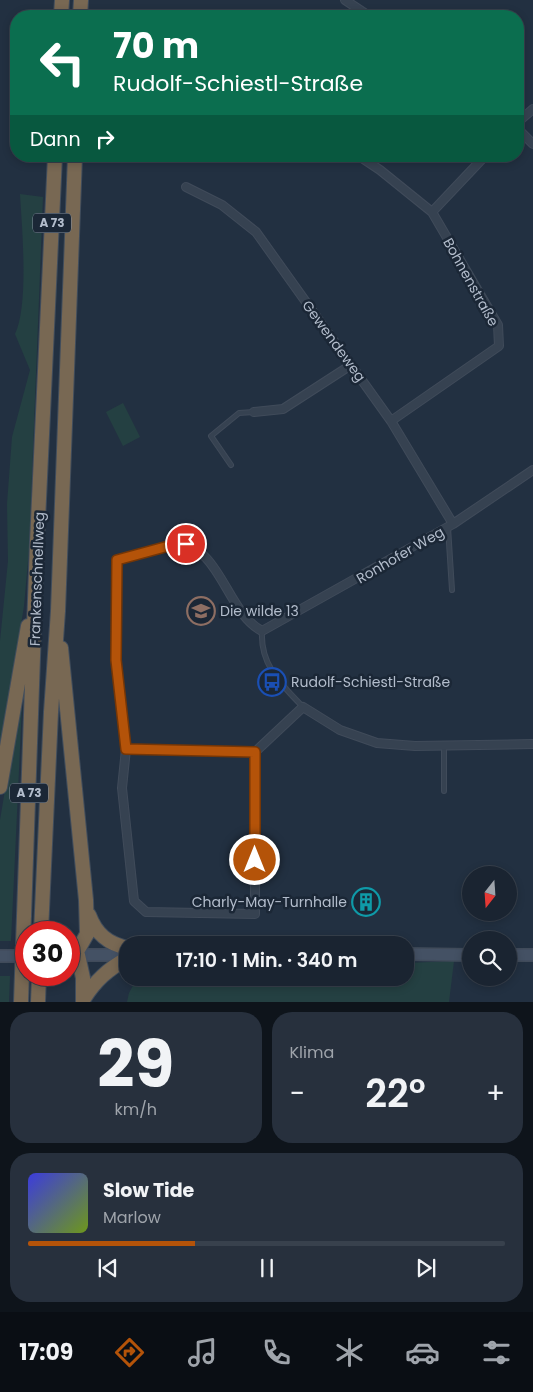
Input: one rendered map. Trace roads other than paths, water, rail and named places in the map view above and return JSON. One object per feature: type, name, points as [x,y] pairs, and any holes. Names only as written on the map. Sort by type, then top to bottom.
[{"type":"highway","name":"Frankenschnellweg","points":[[21,1002],[36,583],[55,162]]},
{"type":"highway","name":"Frankenschnellweg","points":[[41,921],[50,712],[58,611],[75,162]]},
{"type":"highway","points":[[0,787],[36,583]]},
{"type":"highway","points":[[58,611],[86,900],[87,934],[80,944]]},
{"type":"highway","points":[[86,900],[95,930],[110,942],[119,945]]},
{"type":"highway","points":[[83,1001],[98,980],[119,962]]},
{"type":"highway","points":[[80,971],[83,978],[83,1001]]},
{"type":"highway","points":[[38,1002],[39,986]]},
{"type":"main road","points":[[414,954],[462,954]]},
{"type":"main road","points":[[80,955],[119,956]]},
{"type":"main road","points":[[517,955],[533,955]]},
{"type":"main road","points":[[0,956],[15,956]]},
{"type":"street","points":[[345,0],[360,10]]},
{"type":"street","points":[[524,135],[533,144]]},
{"type":"street","name":"Bohnenstraße","points":[[368,162],[432,212],[498,326],[499,346],[391,421]]},
{"type":"street","points":[[432,212],[478,162]]},
{"type":"street","name":"Gewendeweg","points":[[186,187],[222,205],[256,232],[391,421],[451,525]]},
{"type":"street","points":[[254,412],[283,409],[351,365]]},
{"type":"street","name":"Ronhofer Weg","points":[[262,631],[451,525],[533,470]]},
{"type":"street","points":[[255,752],[255,914],[146,912],[134,901],[122,788],[126,749],[116,660],[117,560],[176,544],[186,544],[204,554],[247,621],[262,631]]},
{"type":"street","points":[[126,749],[255,752],[303,707],[340,730],[377,743],[444,746],[533,744]]},
{"type":"lane","points":[[231,465],[211,436],[239,413],[254,412]]},
{"type":"lane","points":[[451,525],[452,590]]},
{"type":"lane","points":[[262,631],[263,656],[278,679],[303,707]]},
{"type":"lane","points":[[444,746],[444,791]]},
{"type":"place","name":"Die wilde 13","points":[[201,611]]},
{"type":"place","name":"Rudolf-Schiestl-Straße","points":[[272,682]]},
{"type":"place","name":"Charly-May-Turnhalle","points":[[366,902]]}]
